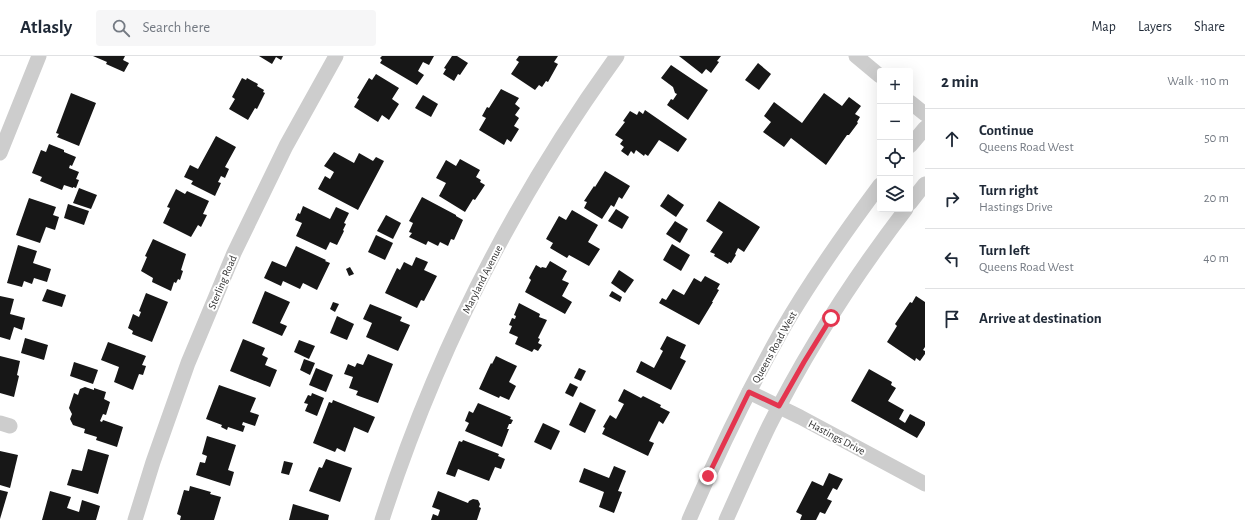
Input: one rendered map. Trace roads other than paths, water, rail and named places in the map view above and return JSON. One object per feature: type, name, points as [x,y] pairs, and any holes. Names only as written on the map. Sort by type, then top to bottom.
[{"type":"street","points":[[0,153],[40,56]]},
{"type":"street","name":"Sterling Road","points":[[135,520],[152,462],[186,369],[232,257],[254,209],[286,146],[336,56]]},
{"type":"street","name":"Maryland Avenue","points":[[382,520],[427,398],[477,288],[543,168],[572,121],[617,56]]},
{"type":"street","points":[[856,56],[877,74]]},
{"type":"street","points":[[912,104],[925,114]]},
{"type":"street","points":[[913,142],[925,128]]},
{"type":"street","points":[[913,199],[925,184]]},
{"type":"street","name":"Queens Road West","points":[[689,520],[713,464],[782,330],[836,247],[877,189]]},
{"type":"street","points":[[726,520],[779,406],[804,362],[862,270],[904,212]]},
{"type":"street","name":"Hastings Drive","points":[[749,392],[779,406],[925,484]]}]
